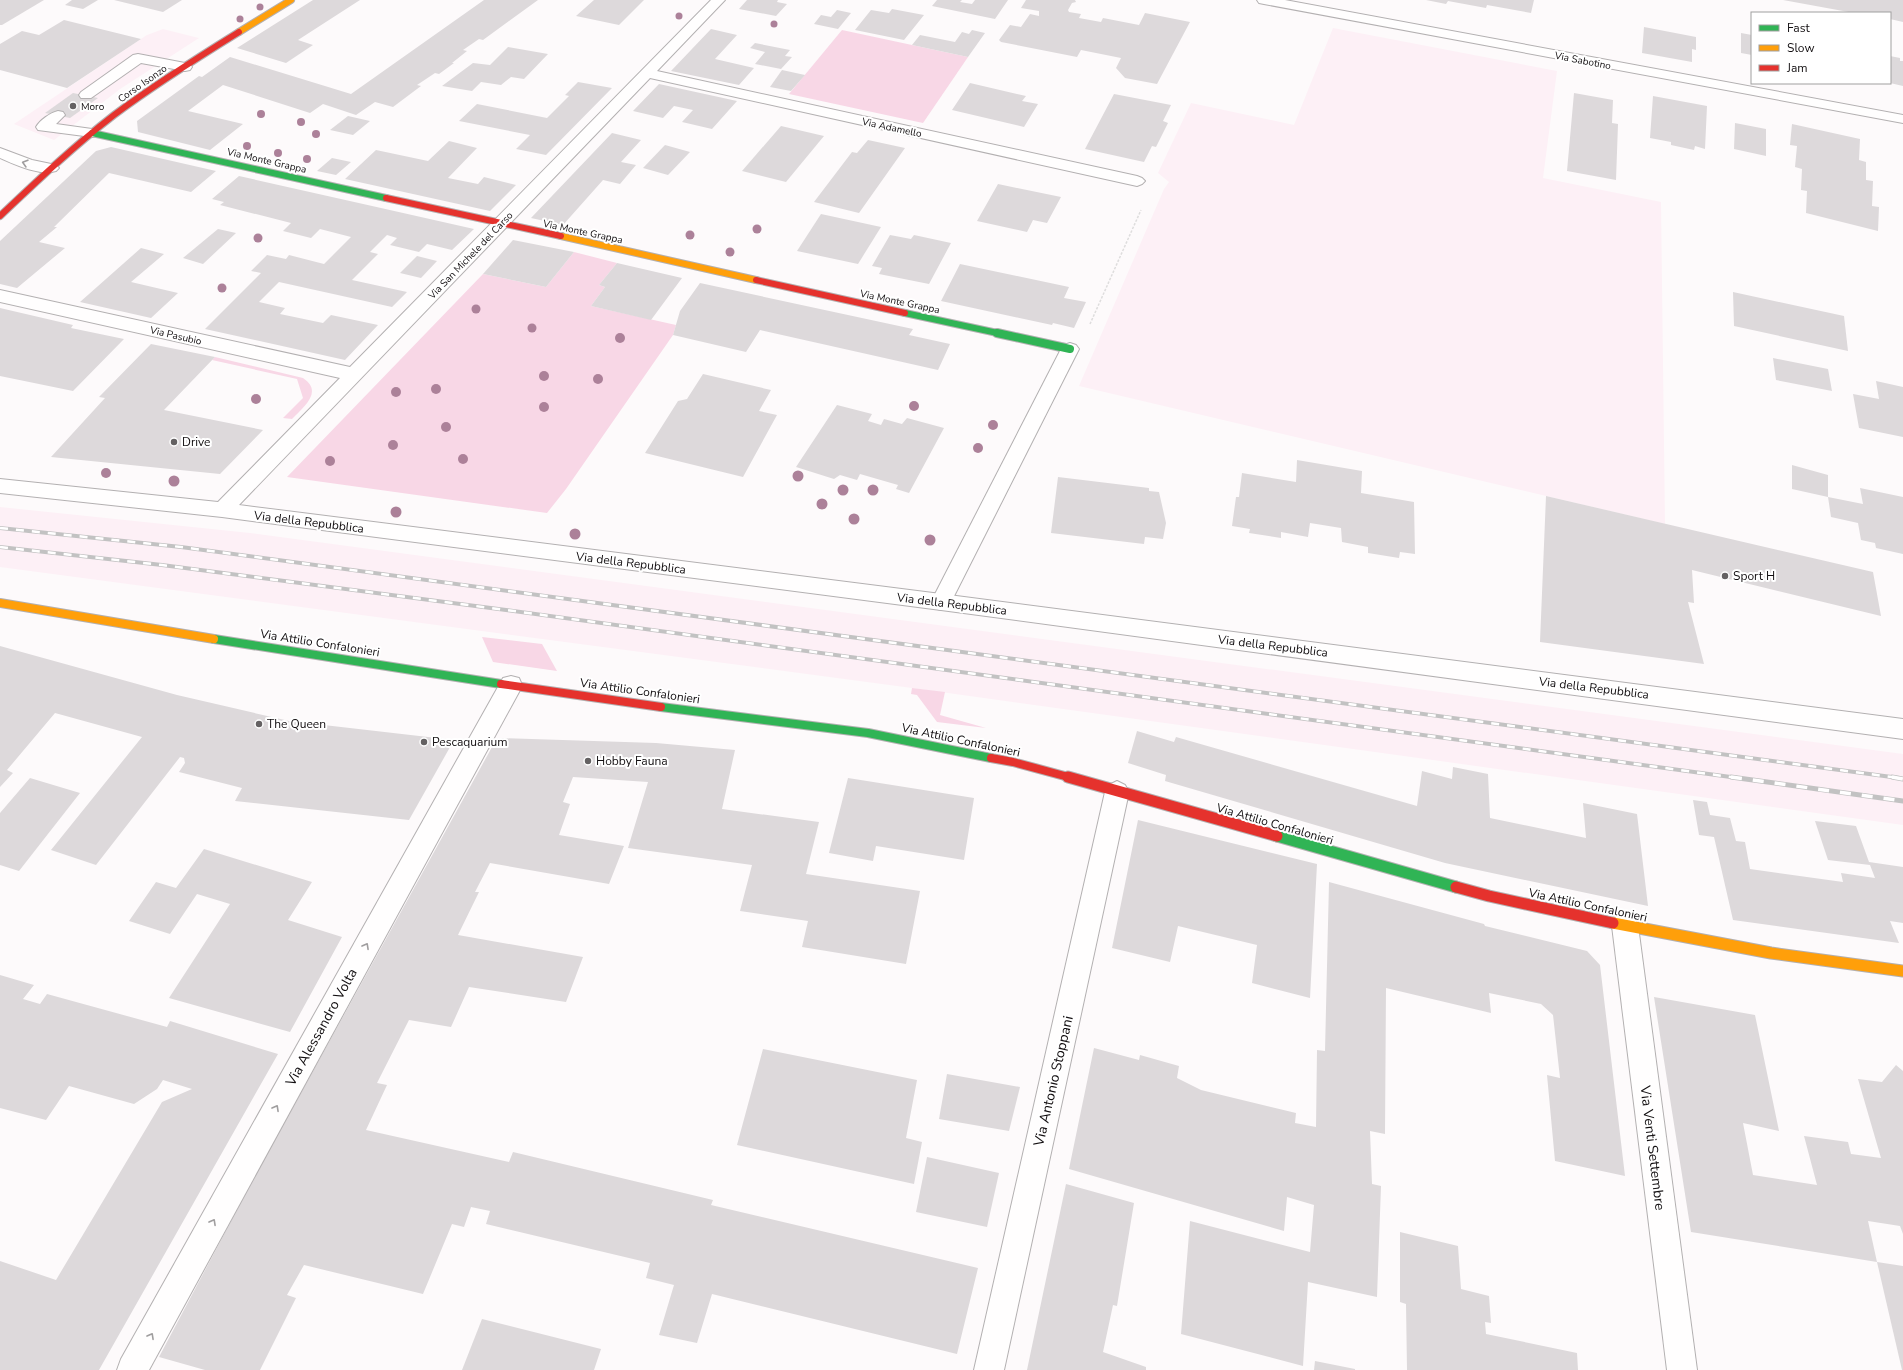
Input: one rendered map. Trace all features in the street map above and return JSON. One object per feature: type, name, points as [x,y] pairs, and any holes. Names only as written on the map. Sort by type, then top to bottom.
[{"type":"street","name":"Corso Isonzo","points":[[0,216],[51,168],[92,133],[145,93],[291,0]]},
{"type":"street","name":"Via San Michele del Carso","points":[[222,510],[352,374],[718,0]]},
{"type":"street","name":"Via Sabotino","points":[[1264,0],[1903,119]]},
{"type":"street","points":[[86,95],[138,58],[185,67]]},
{"type":"street","name":"Via Adamello","points":[[646,73],[1137,181]]},
{"type":"street","points":[[58,115],[43,127],[92,133]]},
{"type":"street","name":"Via Monte Grappa","points":[[92,133],[1070,349]]},
{"type":"street","points":[[0,153],[28,164],[51,168]]},
{"type":"street","name":"Via Pasubio","points":[[0,296],[352,374]]},
{"type":"street","points":[[941,602],[1070,349]]},
{"type":"street","name":"Via della Repubblica","points":[[0,486],[222,510],[941,602],[1903,729]]},
{"type":"street","name":"Via Attilio Confalonieri","points":[[0,603],[236,643],[510,685],[680,710],[868,733],[1013,762],[1489,896],[1625,926],[1771,952],[1903,971]]},
{"type":"street","name":"Via Alessandro Volta","points":[[132,1370],[510,685]]},
{"type":"street","name":"Via Antonio Stoppani","points":[[989,1370],[1117,792]]},
{"type":"street","name":"Via Venti Settembre","points":[[1625,926],[1682,1370]]},
{"type":"path","points":[[1070,349],[1084,336],[1147,198],[1148,191],[1145,185],[1137,181]]},
{"type":"shaded area","points":[[1333,28],[1557,71],[1543,178],[1661,202],[1665,524],[1079,386],[1164,189],[1169,182],[1158,173],[1191,103],[1294,125]]},
{"type":"shaded area","points":[[163,29],[199,38],[120,89],[54,140],[14,124],[147,35]]},
{"type":"shaded area","points":[[842,30],[968,57],[923,123],[789,94]]},
{"type":"shaded area","points":[[574,252],[617,263],[599,285],[605,287],[591,306],[676,325],[673,335],[566,489],[547,513],[287,477],[483,274],[546,287]]},
{"type":"shaded area","points":[[215,357],[303,378],[309,383],[312,389],[310,399],[292,419],[283,418],[303,398],[297,379],[212,360]]},
{"type":"shaded area","points":[[0,507],[250,533],[1903,754],[1903,825],[912,688],[0,567]]},
{"type":"shaded area","points":[[482,637],[542,644],[557,671],[493,662]]},
{"type":"shaded area","points":[[912,688],[945,692],[940,715],[986,728],[937,722],[917,695],[911,694]]},
{"type":"building","points":[[0,0],[44,0],[2,25],[0,25]]},
{"type":"building","points":[[72,0],[98,0],[83,9],[65,5]]},
{"type":"building","points":[[114,0],[182,0],[163,12]]},
{"type":"building","points":[[313,0],[360,0],[298,40],[313,45],[286,63],[237,48]]},
{"type":"building","points":[[484,0],[538,0],[483,40],[479,39],[463,50],[467,51],[452,63],[454,63],[439,74],[435,73],[417,85],[421,86],[393,107],[375,102],[356,115],[323,104],[310,113],[223,85],[188,111],[243,124],[210,150],[138,132],[137,121],[199,76],[202,77],[230,57],[351,94]]},
{"type":"building","points":[[594,0],[644,0],[619,25],[576,16]]},
{"type":"building","points":[[747,0],[778,0],[777,2],[787,4],[776,16],[739,9]]},
{"type":"building","points":[[937,0],[962,0],[960,2],[972,4],[975,0],[1008,0],[995,19],[932,6]]},
{"type":"building","points":[[1026,0],[1075,0],[1076,2],[1072,3],[1068,10],[1069,12],[1081,14],[1079,18],[1101,22],[1103,18],[1139,25],[1145,13],[1190,22],[1157,84],[1125,78],[1116,68],[1121,58],[1081,50],[1077,57],[1001,42],[999,40],[1010,25],[1021,27],[1030,14],[1039,16],[1039,11],[1021,8]]},
{"type":"building","points":[[1426,0],[1534,0],[1531,13],[1487,5],[1486,8],[1448,1],[1446,4]]},
{"type":"building","points":[[1783,0],[1903,0],[1903,22],[1891,19],[1891,12],[1849,12]]},
{"type":"building","points":[[892,9],[924,15],[904,40],[855,30],[871,10],[889,13]]},
{"type":"building","points":[[837,10],[851,13],[838,29],[814,24],[821,15],[831,17]]},
{"type":"building","points":[[64,20],[141,39],[67,88],[0,70],[0,44],[22,31],[39,35]]},
{"type":"building","points":[[1644,27],[1696,37],[1696,50],[1692,49],[1692,62],[1642,53]]},
{"type":"building","points":[[711,29],[737,35],[715,59],[754,68],[739,85],[671,71]]},
{"type":"building","points":[[972,30],[985,33],[968,57],[912,45],[920,35],[955,42],[962,32],[969,34]]},
{"type":"building","points":[[1741,33],[1751,35],[1751,55],[1741,53]]},
{"type":"building","points":[[755,43],[790,50],[785,56],[792,57],[781,69],[755,64],[765,52],[750,48]]},
{"type":"building","points":[[508,47],[548,54],[524,79],[511,77],[501,85],[481,82],[472,91],[442,86],[473,63],[490,65]]},
{"type":"building","points":[[1891,56],[1900,58],[1900,61],[1903,61],[1903,86],[1891,83]]},
{"type":"building","points":[[782,70],[805,75],[791,91],[770,87]]},
{"type":"building","points":[[578,82],[612,88],[546,155],[516,149],[530,135],[459,121],[477,104],[547,118],[569,96],[565,95]]},
{"type":"building","points":[[970,83],[1026,96],[1022,101],[1038,104],[1024,127],[952,110]]},
{"type":"building","points":[[659,84],[737,101],[712,129],[682,122],[693,110],[674,106],[663,118],[633,111]]},
{"type":"building","points":[[73,93],[98,98],[70,118],[45,113]]},
{"type":"building","points":[[1574,93],[1613,100],[1612,123],[1618,124],[1616,180],[1567,171]]},
{"type":"building","points":[[1114,94],[1171,105],[1163,121],[1168,123],[1156,147],[1152,146],[1144,162],[1085,149]]},
{"type":"building","points":[[1653,96],[1707,106],[1705,149],[1695,146],[1694,150],[1671,145],[1671,142],[1650,138]]},
{"type":"building","points":[[348,116],[370,121],[353,135],[330,130]]},
{"type":"building","points":[[1735,123],[1766,129],[1766,156],[1734,149]]},
{"type":"building","points":[[1792,124],[1860,139],[1859,160],[1866,162],[1866,180],[1873,181],[1872,206],[1879,207],[1878,231],[1806,213],[1807,191],[1801,190],[1802,169],[1795,167],[1797,146],[1790,145]]},
{"type":"building","points":[[781,126],[824,136],[786,182],[742,171]]},
{"type":"building","points":[[612,133],[641,140],[621,162],[636,165],[620,184],[603,180],[563,225],[531,218]]},
{"type":"building","points":[[868,140],[905,148],[859,213],[814,202],[852,152],[857,153]]},
{"type":"building","points":[[449,141],[477,148],[448,178],[478,184],[484,177],[516,185],[490,211],[345,179],[376,150],[428,161]]},
{"type":"building","points":[[665,145],[690,152],[668,175],[643,168]]},
{"type":"building","points":[[111,147],[216,171],[191,192],[109,173],[54,227],[57,227],[39,242],[65,248],[17,288],[0,284],[0,241],[96,151]]},
{"type":"building","points":[[332,158],[351,162],[336,175],[317,171]]},
{"type":"building","points":[[239,176],[474,229],[452,250],[427,244],[419,252],[390,245],[397,238],[387,235],[370,252],[378,254],[352,280],[407,292],[392,307],[279,282],[259,302],[285,308],[280,314],[323,323],[331,315],[378,325],[345,360],[205,329],[261,273],[251,271],[267,255],[286,259],[289,255],[324,264],[351,237],[320,229],[311,238],[283,231],[291,223],[220,205],[224,202],[212,199]]},
{"type":"building","points":[[998,184],[1061,197],[1047,223],[1033,220],[1027,232],[977,221]]},
{"type":"building","points":[[821,214],[881,227],[858,264],[797,251]]},
{"type":"building","points":[[218,229],[236,233],[203,264],[183,258]]},
{"type":"building","points":[[890,235],[911,239],[914,235],[951,243],[929,284],[879,274],[882,268],[872,266]]},
{"type":"building","points":[[513,240],[574,252],[546,287],[483,274]]},
{"type":"building","points":[[141,248],[164,254],[131,282],[178,293],[151,318],[80,302]]},
{"type":"building","points":[[417,256],[437,261],[421,278],[400,273]]},
{"type":"building","points":[[617,263],[682,278],[651,320],[591,306],[605,287],[599,285]]},
{"type":"building","points":[[960,264],[1069,287],[1064,298],[1086,302],[1074,328],[1053,323],[1052,325],[941,301]]},
{"type":"building","points":[[700,283],[913,329],[909,335],[950,344],[938,370],[760,330],[746,352],[673,335],[680,311]]},
{"type":"building","points":[[1733,292],[1844,316],[1848,351],[1734,326]]},
{"type":"building","points":[[0,308],[73,325],[71,328],[124,339],[73,391],[0,376]]},
{"type":"building","points":[[151,344],[215,357],[164,410],[263,430],[220,474],[51,457],[105,398],[99,397]]},
{"type":"building","points":[[1773,358],[1828,369],[1832,391],[1776,380]]},
{"type":"building","points":[[703,374],[771,390],[759,411],[777,415],[743,477],[645,453],[678,401],[687,399]]},
{"type":"building","points":[[1876,381],[1903,387],[1903,437],[1859,428],[1853,394],[1879,399]]},
{"type":"building","points":[[837,405],[872,414],[868,421],[881,425],[884,419],[902,424],[907,418],[944,428],[909,493],[896,489],[898,485],[860,474],[857,480],[840,475],[834,479],[796,467]]},
{"type":"building","points":[[1297,460],[1362,471],[1361,493],[1414,502],[1415,554],[1400,552],[1399,558],[1368,553],[1368,547],[1342,542],[1341,528],[1310,523],[1308,537],[1281,532],[1281,538],[1249,533],[1250,529],[1232,526],[1236,497],[1239,497],[1242,473],[1296,482]]},
{"type":"building","points":[[1792,465],[1828,475],[1828,497],[1792,489]]},
{"type":"building","points":[[1058,477],[1149,488],[1149,491],[1159,492],[1166,523],[1163,539],[1145,537],[1144,544],[1051,533]]},
{"type":"building","points":[[1860,488],[1903,497],[1903,554],[1876,548],[1875,543],[1861,540],[1858,523],[1831,517],[1828,497],[1863,504]]},
{"type":"building","points":[[1546,496],[1873,572],[1881,616],[1692,570],[1694,603],[1688,602],[1704,664],[1540,642]]},
{"type":"building","points":[[0,646],[177,695],[289,721],[454,740],[409,820],[235,801],[242,788],[179,772],[185,763],[184,758],[180,757],[96,865],[51,850],[142,737],[55,713],[7,770],[13,773],[0,787]]},
{"type":"building","points":[[1137,731],[1174,742],[1176,737],[1417,806],[1422,771],[1452,779],[1453,767],[1488,774],[1490,818],[1586,838],[1583,803],[1637,814],[1648,906],[1445,863],[1165,781],[1166,775],[1128,763]]},
{"type":"building","points":[[497,738],[656,743],[735,750],[722,809],[819,822],[806,874],[920,891],[906,964],[802,947],[808,921],[740,911],[752,865],[628,848],[648,782],[573,777],[563,802],[570,804],[559,835],[624,846],[609,884],[490,863],[475,892],[479,892],[458,935],[583,957],[566,1002],[469,987],[451,1027],[409,1020],[377,1083],[387,1085],[366,1130],[509,1162],[513,1152],[713,1200],[711,1205],[978,1268],[957,1354],[712,1294],[697,1343],[659,1335],[674,1285],[646,1278],[650,1263],[486,1224],[490,1211],[471,1207],[464,1227],[452,1224],[423,1294],[304,1265],[287,1295],[296,1298],[260,1370],[205,1370],[159,1357],[255,1176]]},
{"type":"building","points":[[30,778],[80,793],[19,871],[0,865],[0,813]]},
{"type":"building","points":[[848,778],[974,798],[964,860],[876,846],[873,861],[829,853]]},
{"type":"building","points":[[1693,800],[1707,802],[1710,815],[1730,818],[1736,841],[1745,842],[1750,869],[1843,882],[1841,873],[1875,878],[1870,865],[1828,860],[1815,821],[1856,826],[1869,862],[1903,867],[1903,923],[1890,921],[1899,943],[1733,920],[1714,837],[1699,835]]},
{"type":"building","points":[[1138,820],[1317,864],[1310,998],[1252,983],[1257,945],[1178,926],[1170,962],[1112,948]]},
{"type":"building","points":[[204,849],[312,882],[288,920],[342,937],[290,1032],[169,998],[230,904],[197,894],[170,934],[129,921],[156,882],[176,888]]},
{"type":"building","points":[[1329,882],[1484,924],[1485,926],[1587,951],[1600,965],[1625,1176],[1555,1161],[1547,1075],[1560,1078],[1553,1015],[1541,1004],[1489,993],[1491,1013],[1386,988],[1385,1134],[1370,1131],[1372,1184],[1381,1186],[1377,1297],[1308,1282],[1303,1366],[1181,1334],[1190,1221],[1310,1252],[1314,1205],[1287,1197],[1284,1231],[1069,1169],[1094,1048],[1139,1060],[1140,1055],[1179,1066],[1177,1078],[1201,1090],[1296,1113],[1295,1123],[1316,1127],[1317,1050],[1325,1051]]},
{"type":"building","points":[[0,975],[34,985],[23,999],[40,1004],[47,994],[167,1027],[170,1021],[278,1054],[99,1370],[0,1370],[0,1261],[56,1280],[162,1102],[192,1089],[163,1080],[157,1089],[134,1104],[69,1086],[46,1120],[0,1108]]},
{"type":"building","points":[[1654,997],[1755,1015],[1779,1131],[1743,1123],[1753,1175],[1817,1185],[1804,1136],[1848,1142],[1851,1154],[1881,1158],[1858,1079],[1882,1082],[1896,1065],[1903,1071],[1903,1234],[1900,1226],[1868,1221],[1877,1262],[1691,1232]]},
{"type":"building","points":[[763,1049],[917,1080],[906,1138],[922,1142],[914,1184],[737,1145]]},
{"type":"building","points":[[947,1074],[1020,1087],[1009,1131],[939,1119]]},
{"type":"building","points":[[927,1157],[999,1173],[987,1227],[916,1212]]},
{"type":"building","points":[[1066,1184],[1134,1203],[1117,1306],[1113,1305],[1103,1352],[1146,1367],[1146,1370],[1027,1370]]},
{"type":"building","points":[[1400,1232],[1458,1246],[1461,1289],[1489,1296],[1491,1323],[1485,1322],[1486,1334],[1577,1353],[1578,1370],[1407,1370],[1406,1304],[1400,1302]]},
{"type":"building","points":[[1877,1262],[1903,1266],[1903,1370],[1902,1370]]},
{"type":"building","points":[[482,1319],[601,1349],[594,1370],[462,1370]]},
{"type":"building","points":[[1315,1361],[1355,1369],[1355,1370],[1314,1370]]},
{"type":"railway","points":[[0,528],[181,547],[1893,777]]},
{"type":"railway","points":[[0,547],[162,565],[506,610],[1738,778]]},
{"type":"railway","points":[[1731,777],[1903,801]]},
{"type":"railway","points":[[1893,777],[1899,778]]},
{"type":"railway","points":[[1893,777],[1903,779]]},
{"type":"traffic: fast","points":[[92,133],[386,198]]},
{"type":"traffic: fast","points":[[905,313],[1070,349]]},
{"type":"traffic: fast","points":[[214,639],[501,684]]},
{"type":"traffic: fast","points":[[661,707],[868,733],[991,758]]},
{"type":"traffic: fast","points":[[1277,836],[1456,887]]},
{"type":"traffic: slow","points":[[239,32],[291,0]]},
{"type":"traffic: slow","points":[[561,236],[756,280]]},
{"type":"traffic: slow","points":[[0,603],[214,639]]},
{"type":"traffic: slow","points":[[1613,923],[1771,953],[1903,971]]},
{"type":"traffic: jam","points":[[0,216],[85,138],[132,102],[239,32]]},
{"type":"traffic: jam","points":[[386,198],[561,236]]},
{"type":"traffic: jam","points":[[756,280],[905,313]]},
{"type":"traffic: jam","points":[[501,684],[661,707]]},
{"type":"traffic: jam","points":[[991,758],[1013,762],[1277,836]]},
{"type":"traffic: jam","points":[[1456,887],[1489,896],[1613,923]]},
{"type":"place","name":"Moro","points":[[73,106]]},
{"type":"place","name":"Drive","points":[[174,442]]},
{"type":"place","name":"Sport H","points":[[1725,576]]},
{"type":"place","name":"The Queen","points":[[259,724]]},
{"type":"place","name":"Pescaquarium","points":[[424,742]]},
{"type":"place","name":"Hobby Fauna","points":[[588,761]]}]
